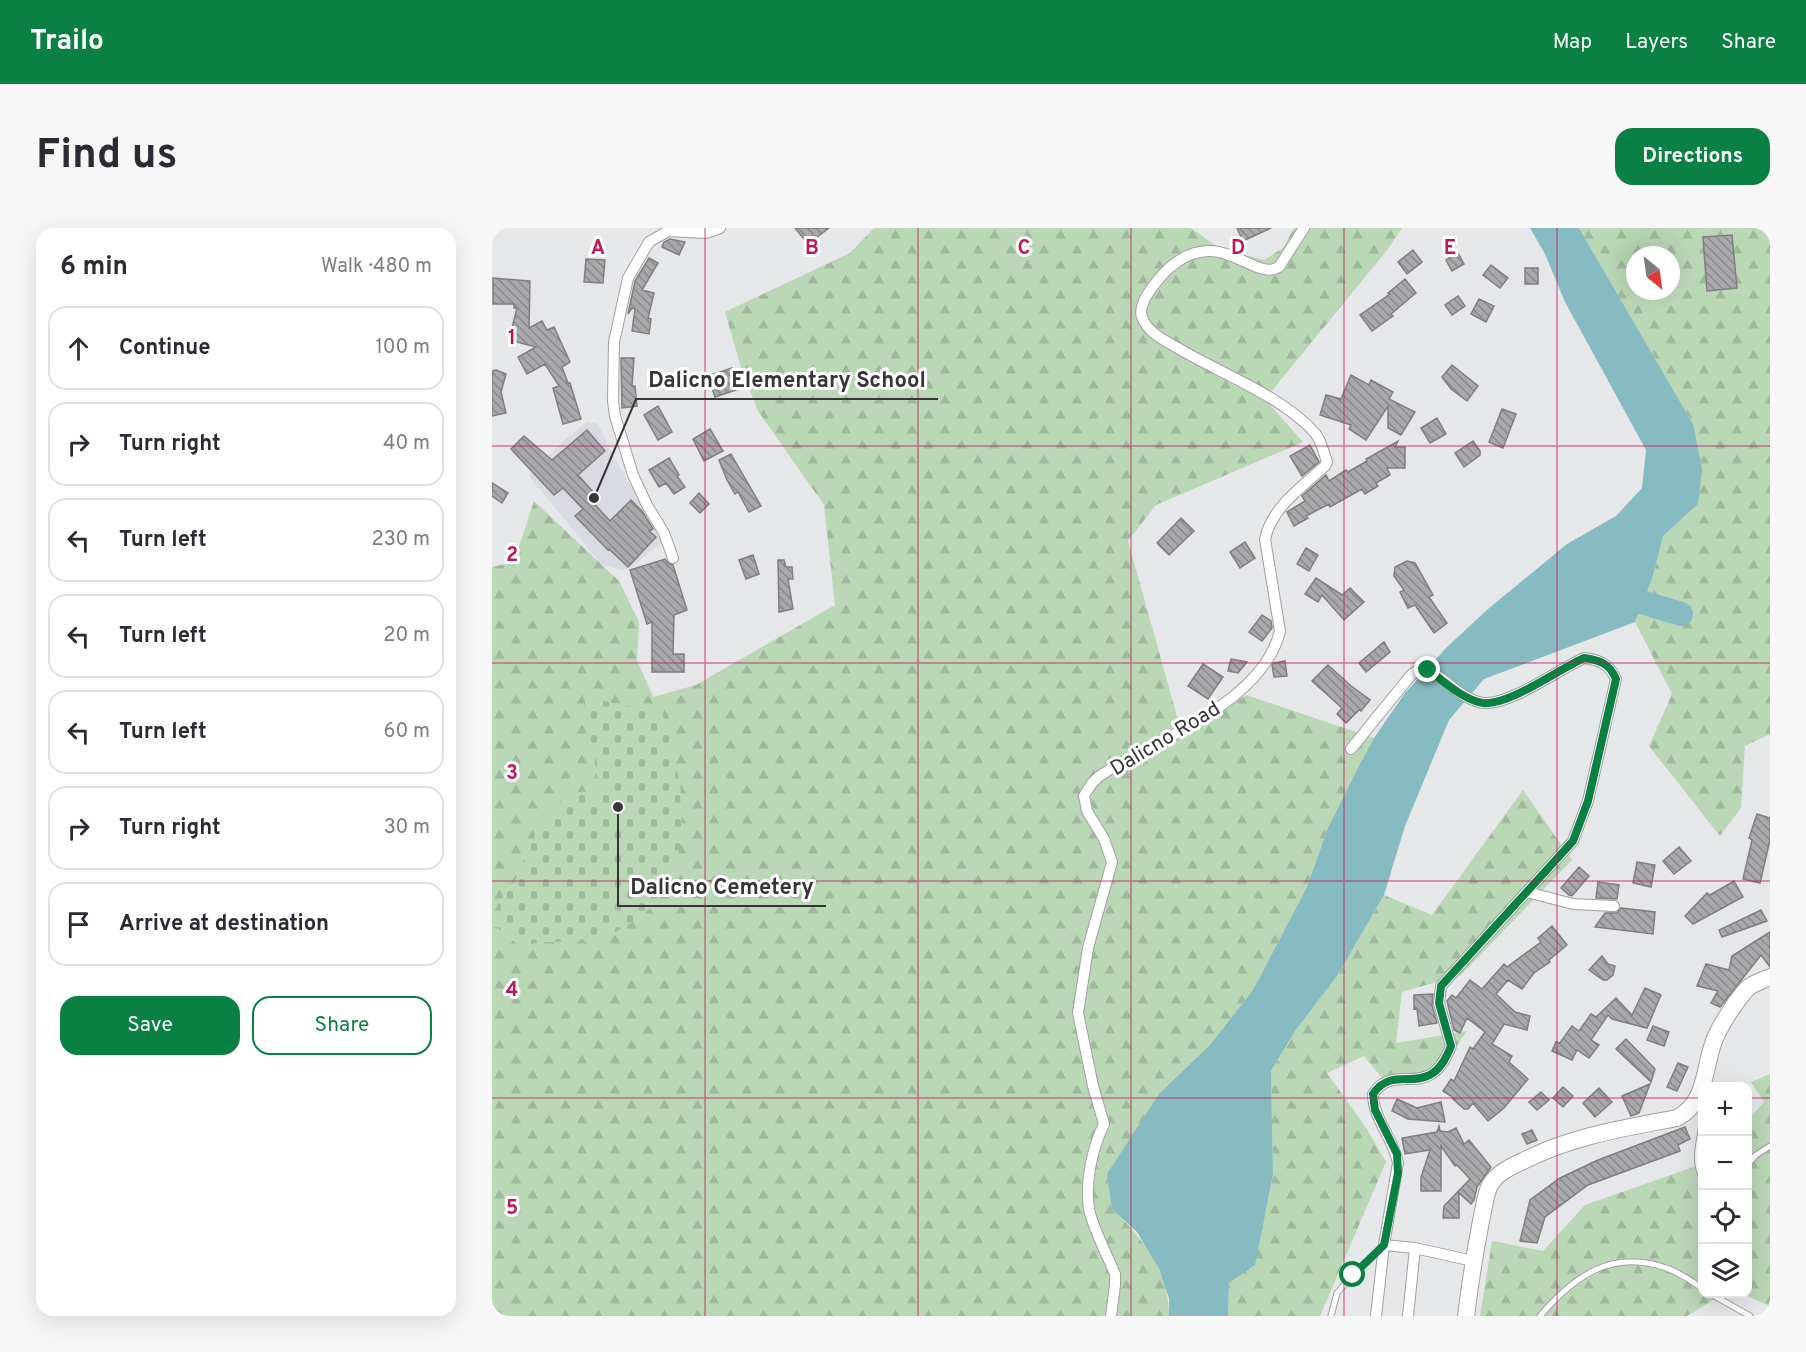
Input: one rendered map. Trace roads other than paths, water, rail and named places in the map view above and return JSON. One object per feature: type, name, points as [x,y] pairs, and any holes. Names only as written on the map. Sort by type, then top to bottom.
[{"type":"main road","points":[[1705,1082],[1714,1040],[1750,986],[1770,977]]},
{"type":"main road","points":[[1466,1316],[1473,1261],[1490,1185],[1497,1177],[1542,1151],[1587,1135],[1677,1118],[1698,1108]]},
{"type":"street","points":[[673,558],[664,533],[633,476],[615,416],[612,401],[614,342],[628,278],[650,242],[668,231],[706,233],[720,228]]},
{"type":"street","name":"Dalicno Road","points":[[1111,1316],[1115,1274],[1089,1210],[1089,1172],[1095,1143],[1104,1124],[1093,1086],[1078,1013],[1088,948],[1112,862],[1104,839],[1087,811],[1084,796],[1094,781],[1114,767],[1204,718],[1240,690],[1264,665],[1278,642],[1280,631],[1265,539],[1268,528],[1275,514],[1327,462],[1316,434],[1302,421],[1267,395],[1157,336],[1142,317],[1142,308],[1146,295],[1168,270],[1192,254],[1212,250],[1222,251],[1262,269],[1272,271],[1279,267],[1304,228]]},
{"type":"street","points":[[1351,749],[1411,675],[1420,669],[1428,670],[1466,697],[1483,703],[1498,702],[1519,693],[1584,658],[1606,664],[1616,679],[1588,801],[1573,841],[1441,986],[1439,1003],[1451,1046],[1440,1068],[1422,1079],[1394,1080],[1383,1083],[1373,1094],[1375,1110],[1397,1154],[1398,1163],[1384,1245],[1376,1316]]},
{"type":"street","points":[[1527,892],[1573,904],[1614,906]]},
{"type":"street","points":[[1384,1245],[1415,1248],[1473,1261]]},
{"type":"street","points":[[1408,1316],[1415,1248]]},
{"type":"lane","points":[[1752,1160],[1770,1146]]},
{"type":"lane","points":[[1698,1152],[1698,1168]]},
{"type":"lane","points":[[1331,1316],[1337,1293],[1384,1245]]},
{"type":"lane","points":[[1540,1316],[1559,1294],[1570,1286],[1595,1269],[1614,1263],[1635,1261],[1666,1268],[1698,1286]]},
{"type":"lane","points":[[1719,1298],[1750,1316]]},
{"type":"water","points":[[1530,228],[1579,228],[1693,424],[1702,469],[1698,504],[1663,536],[1652,579],[1635,622],[1484,679],[1449,720],[1405,826],[1384,895],[1337,976],[1295,1031],[1271,1071],[1273,1175],[1255,1265],[1229,1283],[1228,1316],[1169,1316],[1169,1298],[1159,1269],[1137,1232],[1112,1209],[1107,1174],[1159,1094],[1210,1045],[1253,990],[1306,889],[1328,828],[1359,766],[1374,738],[1405,693],[1447,647],[1488,609],[1567,544],[1616,516],[1642,488],[1646,450],[1565,302],[1545,254]]},
{"type":"waterway","points":[[1612,593],[1681,614]]},
{"type":"place","name":"Dalicno Elementary School","points":[[594,498]]},
{"type":"place","name":"Dalicno Cemetery","points":[[618,807]]}]
